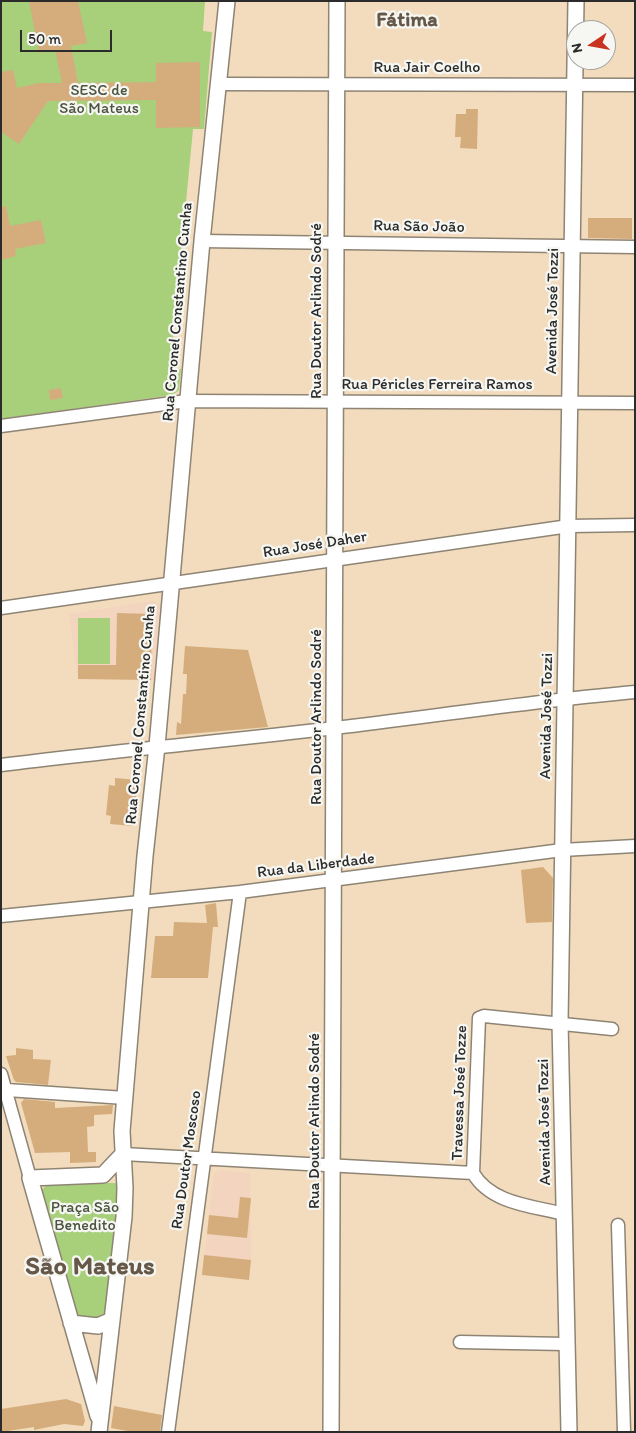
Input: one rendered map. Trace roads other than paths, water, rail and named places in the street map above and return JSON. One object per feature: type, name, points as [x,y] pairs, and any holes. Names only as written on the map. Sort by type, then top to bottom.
[{"type":"street","name":"Rua Coronel Constantino Cunha","points":[[99,1428],[125,1188],[122,1154],[125,1098],[141,902],[157,746],[202,241],[227,1]]},
{"type":"street","name":"Rua Doutor Arlindo Sodré","points":[[331,1432],[337,1]]},
{"type":"street","name":"Avenida José Tozzi","points":[[568,1432],[560,1022],[569,526],[568,402],[576,1]]},
{"type":"street","name":"Rua Jair Coelho","points":[[219,84],[635,85]]},
{"type":"street","name":"Rua São João","points":[[202,241],[635,247]]},
{"type":"street","name":"Rua Péricles Ferreira Ramos","points":[[1,426],[187,401],[635,403]]},
{"type":"street","name":"Rua José Daher","points":[[1,608],[171,584],[334,558],[569,526],[635,525]]},
{"type":"street","points":[[1,765],[157,746],[334,728],[565,698],[635,692]]},
{"type":"street","name":"Rua da Liberdade","points":[[1,916],[240,892],[562,850],[635,846]]},
{"type":"street","name":"Rua Doutor Moscoso","points":[[168,1432],[240,892]]},
{"type":"street","name":"Travessa José Tozze","points":[[473,1173],[478,1021],[481,1016],[560,1022]]},
{"type":"street","points":[[560,1022],[612,1029]]},
{"type":"street","points":[[1,1074],[99,1428]]},
{"type":"street","points":[[6,1090],[125,1098]]},
{"type":"street","points":[[103,1175],[122,1154],[473,1173],[478,1181],[495,1196],[564,1214]]},
{"type":"street","points":[[30,1178],[103,1175],[114,1179],[125,1188]]},
{"type":"street","points":[[618,1225],[624,1432]]},
{"type":"street","points":[[71,1323],[90,1326],[112,1320]]},
{"type":"street","points":[[460,1342],[565,1344]]},
{"type":"district","name":"Fátima","points":[[407,21]]},
{"type":"district","name":"São Mateus","points":[[90,1267]]},
{"type":"park label","name":"SESC de São Mateus","points":[[99,100]]},
{"type":"park label","name":"Praça São Benedito","points":[[85,1217]]}]
